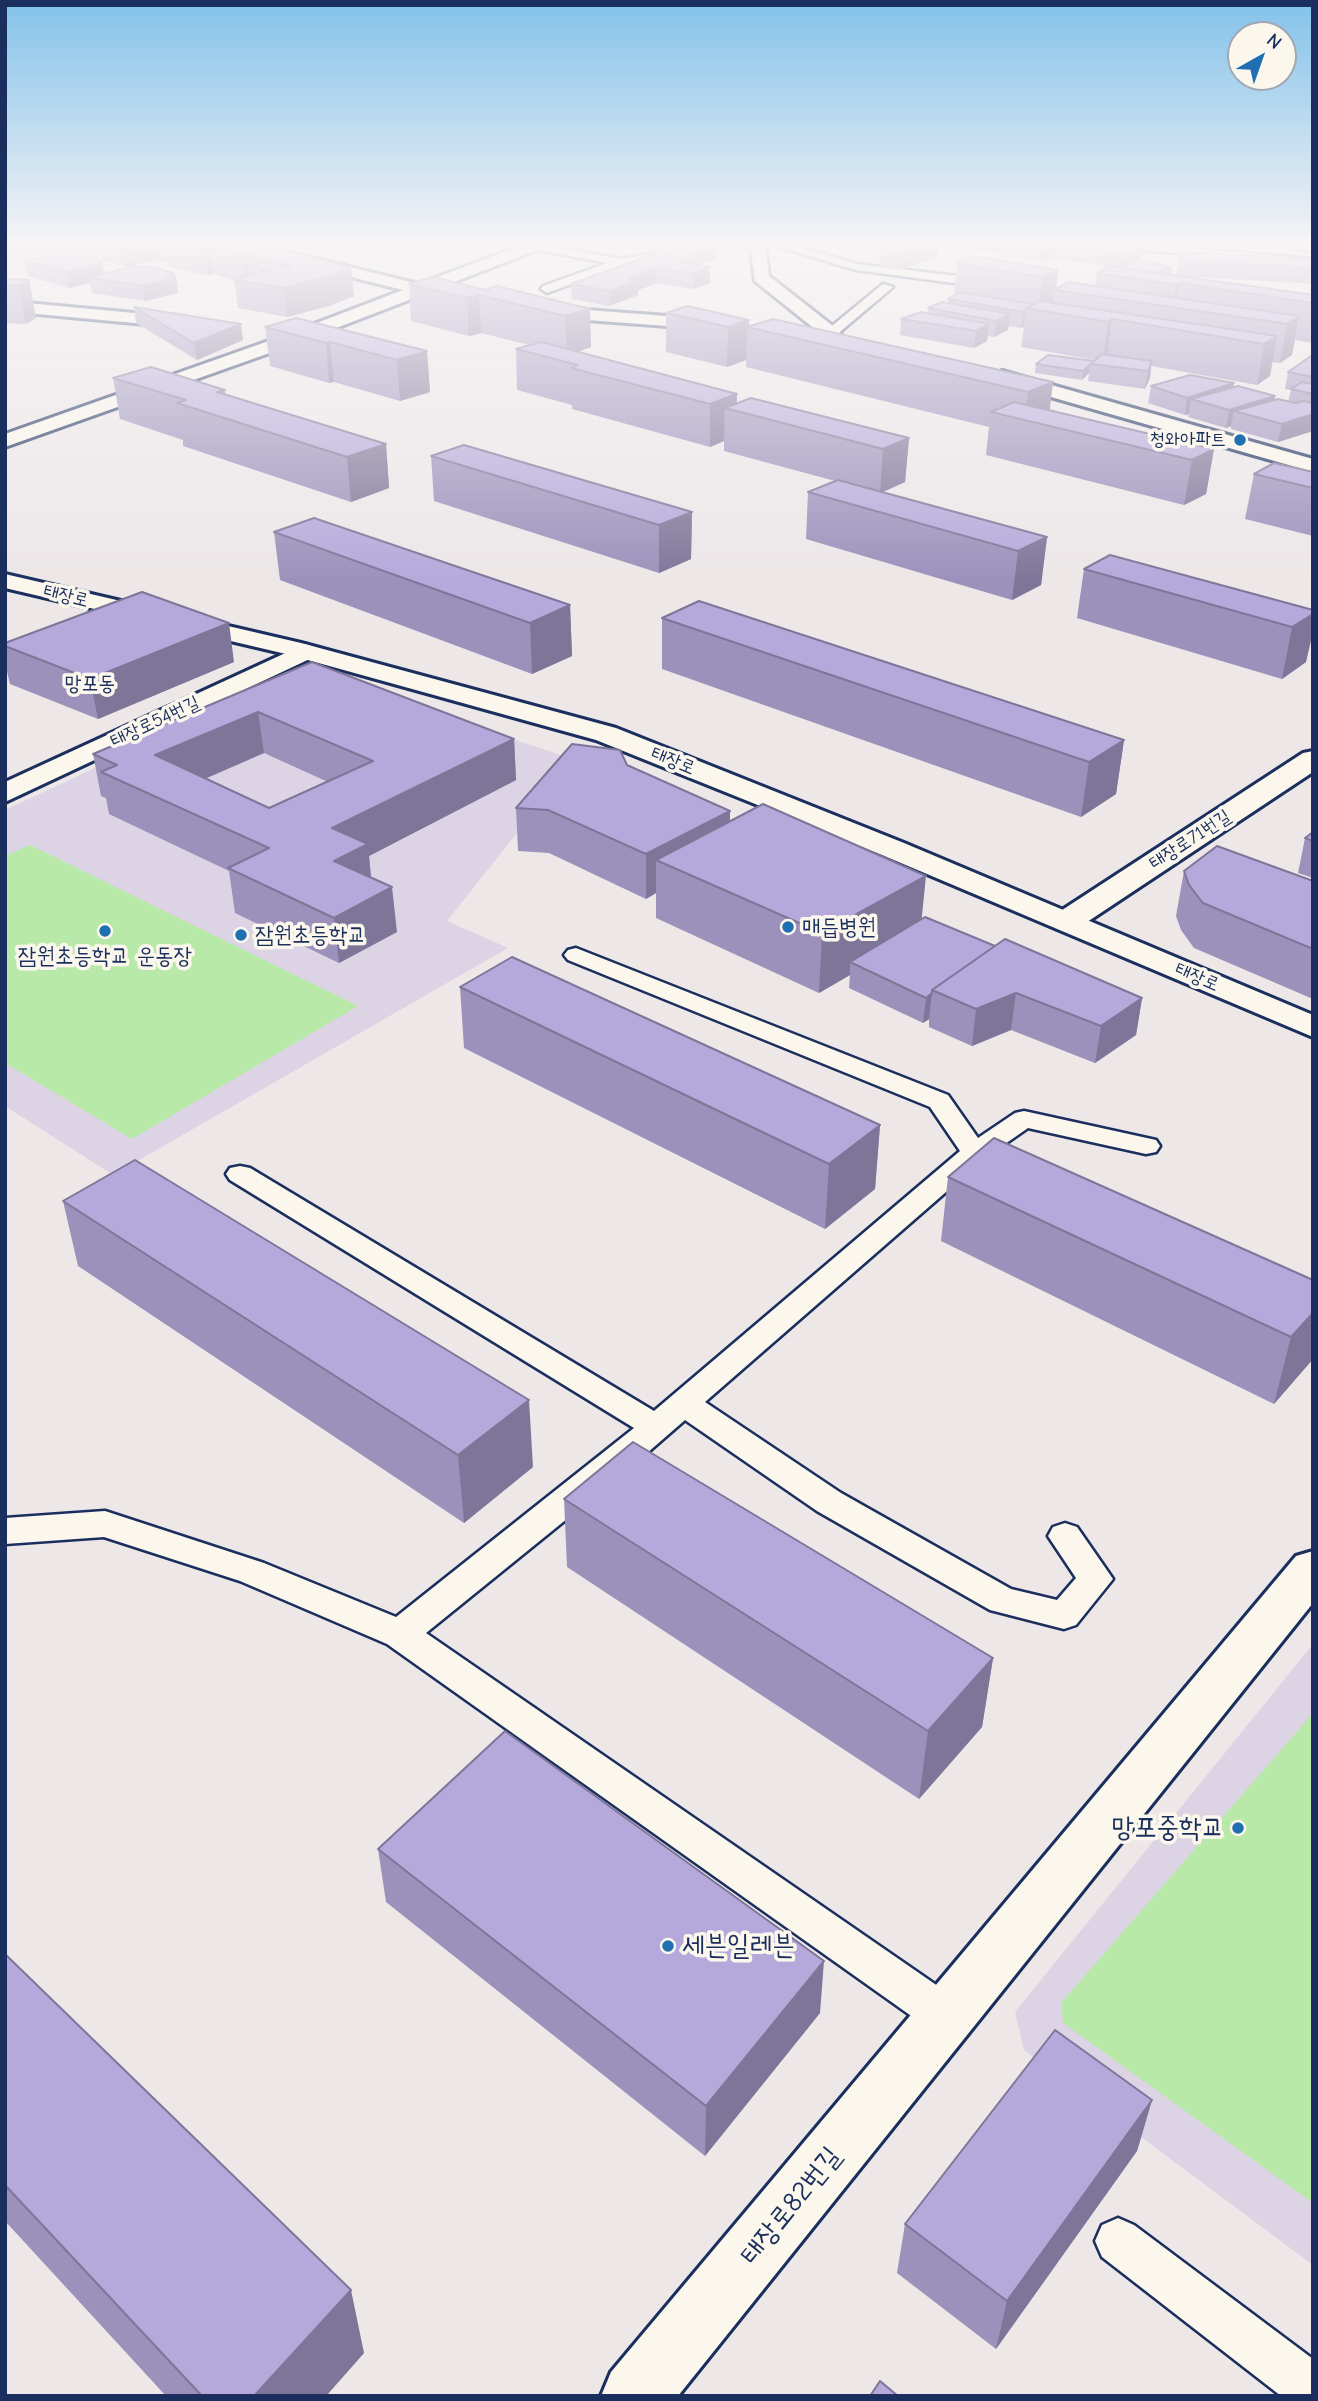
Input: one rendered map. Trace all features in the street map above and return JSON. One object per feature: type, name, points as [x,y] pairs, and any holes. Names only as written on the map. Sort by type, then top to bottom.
[{"type":"street","points":[[5,441],[239,357]]},
{"type":"street","points":[[987,372],[1313,466]]},
{"type":"street","name":"태장로","points":[[5,581],[305,652],[607,734],[1067,921],[1313,1027]]},
{"type":"street","name":"태장로54번길","points":[[5,793],[305,652]]},
{"type":"street","name":"태장로71번길","points":[[1067,921],[1313,759]]},
{"type":"street","name":"태장로82번길","points":[[635,2396],[1313,1569]]},
{"type":"lane","points":[[576,955],[939,1101],[975,1152]]},
{"type":"lane","points":[[400,1634],[656,1427],[975,1152],[1024,1119],[1146,1146]]},
{"type":"lane","points":[[240,1174],[656,1427]]},
{"type":"lane","points":[[683,1403],[829,1502],[1002,1600],[1064,1615],[1096,1579],[1065,1536]]},
{"type":"lane","points":[[5,1531],[105,1524],[252,1572],[400,1634],[946,2016]]},
{"type":"lane","points":[[1118,2242],[1313,2390]]},
{"type":"shaded area","name":"잠원초등학교","points":[[292,676],[325,677],[564,756],[544,799],[447,921],[508,948],[113,1175],[5,1106],[5,810]]},
{"type":"shaded area","name":"망포중학교","points":[[1313,1644],[1313,2265],[1024,2050],[1015,2012]]},
{"type":"green space","name":"잠원초등학교 운동장","points":[[30,845],[358,1006],[132,1139],[5,1063],[5,856]]},
{"type":"green space","name":"망포중학교","points":[[1313,1713],[1313,2203],[1063,2023],[1061,2003]]},
{"type":"building","points":[[386,357],[407,357],[397,360]]},
{"type":"building","points":[[547,357],[598,357],[737,394],[710,404],[571,368],[578,365]]},
{"type":"building","points":[[877,357],[942,357],[1053,382],[1028,392]]},
{"type":"building","points":[[1045,357],[1094,361],[1083,371],[1036,364]]},
{"type":"building","points":[[1099,357],[1152,361],[1148,371],[1091,364]]},
{"type":"building","points":[[1309,357],[1313,357],[1313,377],[1288,372]]},
{"type":"building","points":[[151,367],[225,390],[217,392],[386,444],[347,457],[177,403],[186,400],[113,378]]},
{"type":"building","points":[[1190,375],[1234,383],[1187,398],[1151,386]]},
{"type":"building","points":[[1302,382],[1313,384],[1313,394],[1291,389]]},
{"type":"building","points":[[1238,386],[1275,396],[1229,410],[1191,399]]},
{"type":"building","points":[[751,398],[909,438],[883,449],[725,408]]},
{"type":"building","points":[[1278,399],[1313,403],[1313,414],[1282,424],[1234,411]]},
{"type":"building","points":[[1014,402],[1214,449],[1192,460],[991,412]]},
{"type":"building","points":[[464,445],[692,512],[659,525],[431,456]]},
{"type":"building","points":[[1274,463],[1313,472],[1313,488],[1254,474]]},
{"type":"building","points":[[838,480],[1047,537],[1018,551],[808,492]]},
{"type":"building","points":[[314,518],[570,605],[530,623],[274,532]]},
{"type":"building","points":[[1110,555],[1313,610],[1313,614],[1292,627],[1084,569]]},
{"type":"building","points":[[142,592],[229,623],[90,679],[5,646],[5,643]]},
{"type":"building","points":[[699,601],[1124,740],[1089,762],[662,618]]},
{"type":"building","points":[[312,662],[514,739],[332,828],[368,844],[334,861],[392,887],[334,918],[228,868],[269,848],[101,772],[117,765],[93,754]],"holes":[[[258,712],[373,761],[269,808],[155,755]]]},
{"type":"building","points":[[572,744],[620,750],[627,765],[730,811],[646,854],[548,810],[516,808]]},
{"type":"building","points":[[763,804],[926,876],[822,933],[656,860]]},
{"type":"building","points":[[1313,832],[1313,841],[1305,838]]},
{"type":"building","points":[[1217,846],[1313,881],[1313,949],[1203,903],[1189,885],[1184,871]]},
{"type":"building","points":[[925,917],[995,946],[932,990],[926,998],[850,962]]},
{"type":"building","points":[[1005,939],[1142,998],[1101,1026],[1016,993],[976,1009],[932,990]]},
{"type":"building","points":[[512,957],[880,1125],[829,1164],[460,987]]},
{"type":"building","points":[[994,1138],[1313,1280],[1313,1313],[1291,1337],[948,1177]]},
{"type":"building","points":[[135,1160],[529,1400],[458,1455],[63,1201]]},
{"type":"building","points":[[633,1442],[993,1658],[928,1731],[564,1499]]},
{"type":"building","points":[[505,1731],[824,1961],[706,2106],[378,1849]]},
{"type":"building","points":[[5,1954],[351,2290],[254,2396],[202,2396],[5,2185]]},
{"type":"building","points":[[1055,2030],[1152,2100],[1007,2301],[905,2224]]},
{"type":"building","points":[[880,2381],[898,2396],[870,2396]]},
{"type":"place","name":"청와아파트","points":[[1240,440]]},
{"type":"place","name":"매듭병원","points":[[788,927]]},
{"type":"place","name":"잠원초등학교 운동장","points":[[105,931]]},
{"type":"place","name":"잠원초등학교","points":[[241,935]]},
{"type":"place","name":"망포중학교","points":[[1238,1828]]},
{"type":"place","name":"세븐일레븐","points":[[668,1946]]},
{"type":"district","name":"망포동","points":[[90,684]]}]
